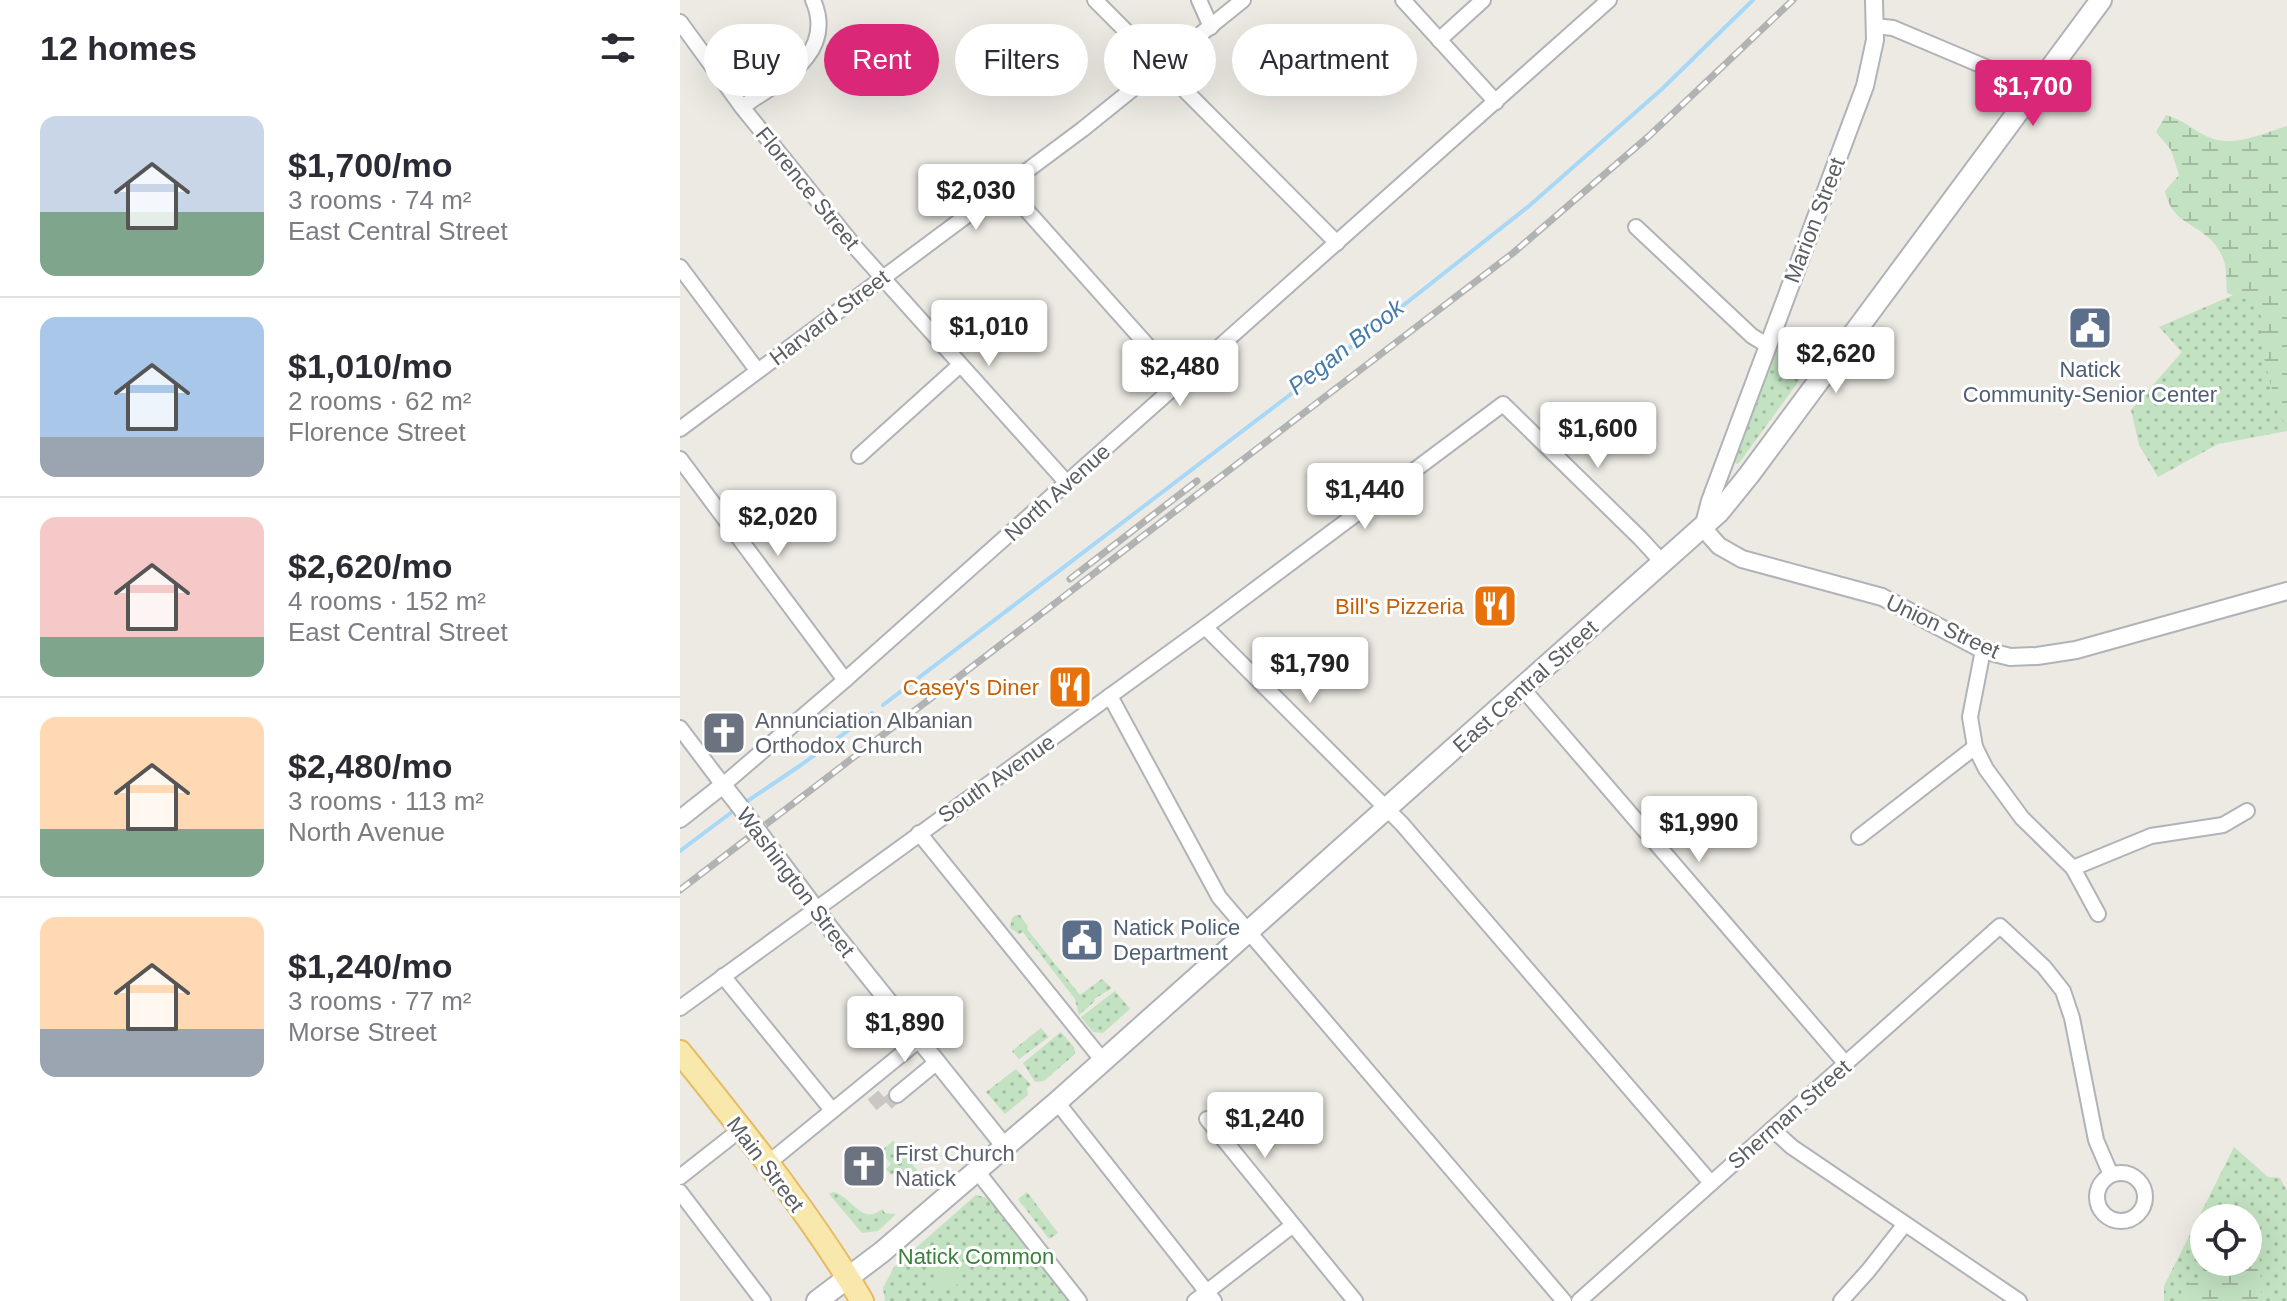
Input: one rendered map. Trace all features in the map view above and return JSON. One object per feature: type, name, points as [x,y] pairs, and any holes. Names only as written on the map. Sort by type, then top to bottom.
[{"type":"main road","name":"East Central Street","points":[[817,1301],[1057,1102],[1703,528],[1749,475],[2101,0]]},
{"type":"main road","name":"Main Street","points":[[681,1055],[767,1164],[862,1301]]},
{"type":"street","name":"Florence Street","points":[[813,0],[820,23],[815,45],[809,55],[742,107],[882,278],[1067,483]]},
{"type":"street","points":[[1095,0],[1120,24]]},
{"type":"street","points":[[1199,0],[1210,24]]},
{"type":"street","name":"Harvard Street","points":[[1215,24],[1243,0]]},
{"type":"street","points":[[1403,0],[1496,102]]},
{"type":"street","points":[[1439,40],[1483,0]]},
{"type":"street","name":"North Avenue","points":[[680,819],[845,680],[1609,0]]},
{"type":"street","name":"Marion Street","points":[[1703,528],[1767,345],[1859,104],[1873,54],[1874,0]]},
{"type":"street","points":[[680,22],[742,107]]},
{"type":"street","points":[[1875,26],[1893,28],[2014,79],[2033,91]]},
{"type":"street","name":"Harvard Street","points":[[680,429],[1124,96]]},
{"type":"street","points":[[1192,96],[1337,243]]},
{"type":"street","points":[[1006,187],[1180,382]]},
{"type":"street","points":[[1636,227],[1752,336],[1767,345]]},
{"type":"street","points":[[680,267],[757,370]]},
{"type":"street","points":[[859,456],[960,365]]},
{"type":"street","name":"South Avenue","points":[[680,1008],[1205,627],[1503,404],[1663,563]]},
{"type":"street","points":[[680,459],[845,680]]},
{"type":"street","name":"Union Street","points":[[1703,528],[1719,546],[1742,559],[1882,597],[1983,650],[2010,657],[2057,654],[2286,595]]},
{"type":"street","points":[[1205,627],[1388,809],[1711,1183]]},
{"type":"street","points":[[1983,650],[1970,717],[1975,747],[1986,769],[2022,818],[2073,868],[2098,914]]},
{"type":"street","points":[[1523,689],[1846,1064]]},
{"type":"street","points":[[1110,696],[1211,884],[1564,1301]]},
{"type":"street","name":"Washington Street","points":[[680,728],[815,908],[1005,1147]]},
{"type":"street","points":[[1859,837],[1975,747]]},
{"type":"street","points":[[2073,868],[2151,836],[2223,825],[2247,811]]},
{"type":"street","points":[[919,833],[1103,1061]]},
{"type":"street","name":"Sherman Street","points":[[1579,1301],[2000,926],[2044,967],[2063,991],[2072,1018],[2096,1140],[2111,1175]]},
{"type":"street","points":[[723,976],[832,1110]]},
{"type":"street","points":[[767,1164],[832,1110],[867,1091],[919,1040]]},
{"type":"street","points":[[897,1095],[937,1062]]},
{"type":"street","points":[[1057,1102],[1205,1298],[1293,1225]]},
{"type":"street","points":[[1207,1119],[1355,1301]]},
{"type":"street","points":[[680,1177],[741,1129]]},
{"type":"street","points":[[1772,1129],[1792,1147],[2019,1301]]},
{"type":"street","points":[[977,1171],[1079,1301]]},
{"type":"street","points":[[680,1192],[763,1301]]},
{"type":"street","points":[[1841,1301],[1905,1224]]},
{"type":"green space","points":[[2166,115],[2206,136],[2226,141],[2246,139],[2287,126],[2287,422],[2278,413],[2262,350],[2262,318],[2253,302],[2227,293],[2225,265],[2218,248],[2183,220],[2169,204],[2165,191],[2179,175],[2171,150],[2156,132]]},
{"type":"green space","points":[[2287,272],[2287,431],[2218,444],[2158,477],[2139,445],[2131,410],[2182,352],[2159,327]]},
{"type":"green space","points":[[1776,346],[1812,363],[1736,464],[1734,460]]},
{"type":"green space","points":[[1016,915],[1020,915],[1027,929],[1080,995],[1102,979],[1112,988],[1094,999],[1079,1015],[1075,999],[1023,932],[1019,934],[1010,928]]},
{"type":"green space","points":[[1115,991],[1130,1009],[1103,1033],[1093,1032],[1081,1017]]},
{"type":"green space","points":[[1041,1028],[1049,1037],[1019,1059],[1012,1051]]},
{"type":"green space","points":[[1061,1032],[1074,1047],[1075,1054],[1044,1081],[1035,1082],[1023,1063]]},
{"type":"green space","points":[[1016,1069],[1031,1085],[1027,1088],[1028,1095],[1005,1114],[986,1092]]},
{"type":"green space","points":[[893,1141],[922,1176],[911,1185],[899,1170],[891,1175],[886,1169],[891,1164],[881,1151]]},
{"type":"green space","points":[[2234,1147],[2268,1177],[2280,1178],[2287,1191],[2287,1301],[2164,1301],[2164,1286],[2190,1234],[2190,1276],[2262,1276],[2262,1204],[2205,1204]]},
{"type":"green space","points":[[833,1192],[863,1213],[875,1214],[882,1209],[885,1213],[896,1214],[878,1231],[862,1233],[829,1194]]},
{"type":"green space","points":[[1027,1192],[1058,1233],[1049,1239],[1018,1199]]},
{"type":"green space","name":"Natick Common","points":[[976,1195],[988,1198],[1068,1301],[885,1301],[883,1288],[894,1267]]},
{"type":"green space","points":[[947,1263],[956,1267],[960,1276],[956,1285],[947,1289],[938,1285],[934,1276],[938,1267]]},
{"type":"green space","points":[[2202,1276],[2261,1276],[2262,1301],[2183,1301],[2181,1289]]},
{"type":"waterway","name":"Pegan Brook","points":[[883,705],[1295,391],[1529,206],[1662,89],[1753,0]]},
{"type":"waterway","name":"Pegan Brook","points":[[743,804],[872,713]]},
{"type":"waterway","name":"Pegan Brook","points":[[680,851],[736,809]]},
{"type":"tunnel","points":[[873,1095],[883,1107],[897,1095]]},
{"type":"railway","points":[[680,890],[1513,253],[1649,136],[1793,0]]},
{"type":"railway","points":[[1070,579],[1197,481]]},
{"type":"place","name":"Natick Community-Senior Center","points":[[2090,328]]},
{"type":"place","name":"Bill's Pizzeria","points":[[1495,606]]},
{"type":"place","name":"Casey's Diner","points":[[1070,687]]},
{"type":"place","name":"Annunciation Albanian Orthodox Church","points":[[724,733]]},
{"type":"place","name":"Natick Police Department","points":[[1082,940]]},
{"type":"place","name":"First Church Natick","points":[[864,1166]]}]
